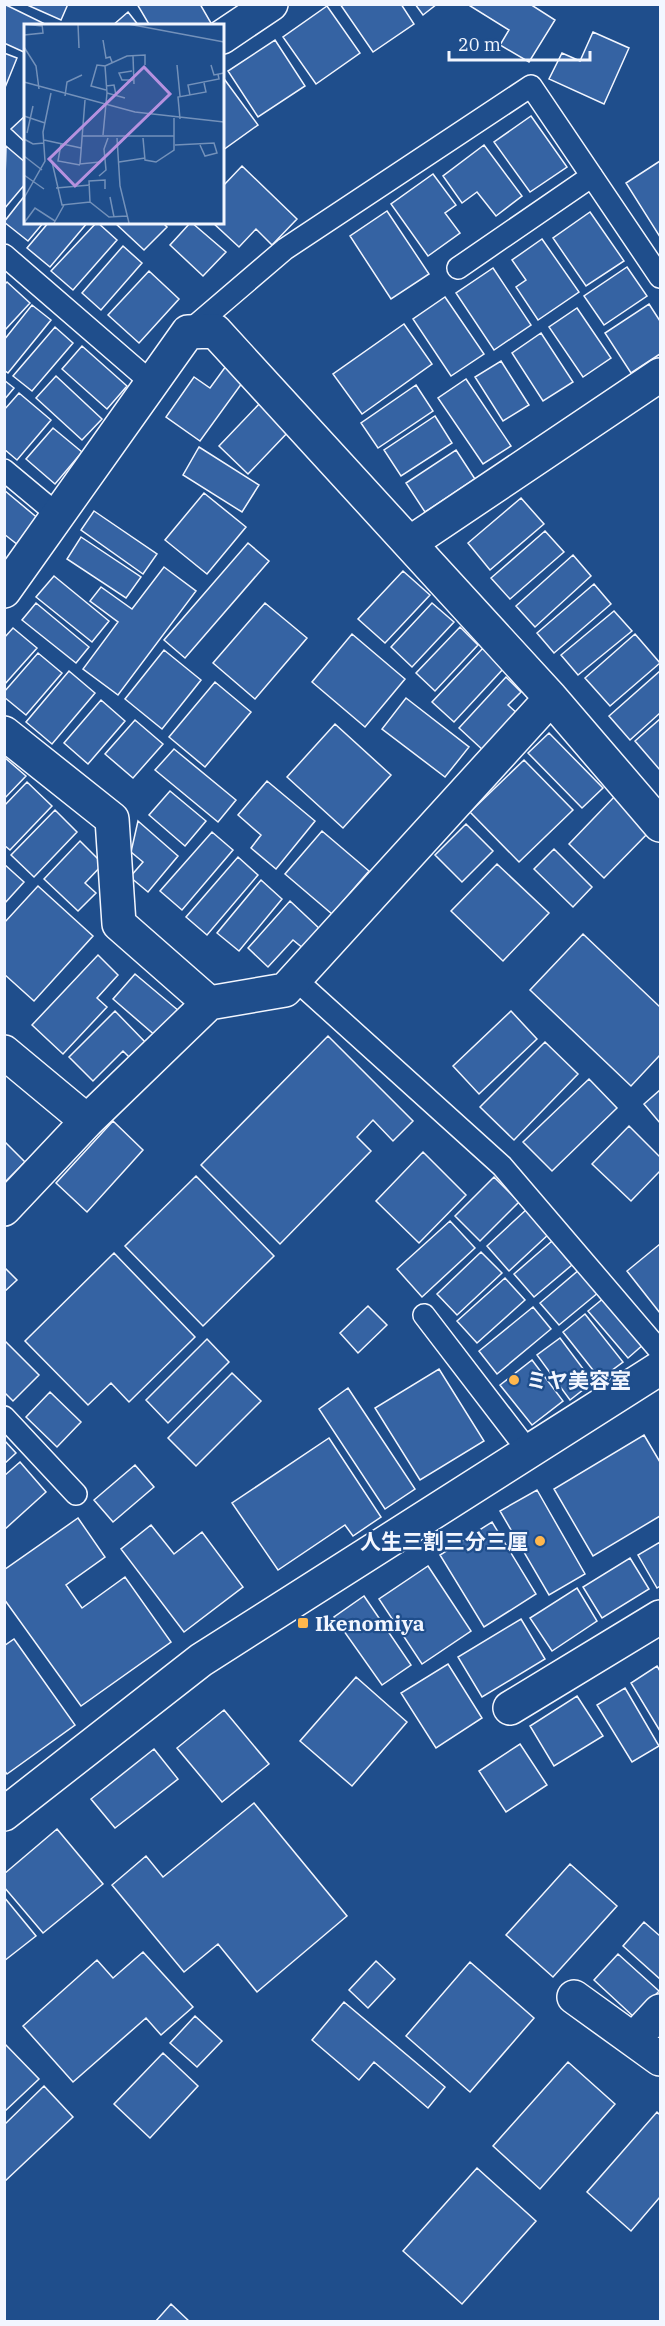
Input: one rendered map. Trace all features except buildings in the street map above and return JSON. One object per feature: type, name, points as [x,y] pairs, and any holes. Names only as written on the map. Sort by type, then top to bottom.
[{"type":"street","points":[[224,36],[271,4]]},
{"type":"street","points":[[4,591],[188,332],[215,331],[551,698],[660,825]]},
{"type":"street","points":[[410,543],[660,375]]},
{"type":"street","points":[[4,1209],[87,1121],[209,1003],[285,990],[551,698]]},
{"type":"street","points":[[4,733],[112,819],[119,924],[209,1003]]},
{"type":"street","points":[[4,1052],[87,1121]]},
{"type":"street","points":[[4,1814],[201,1660],[660,1368]]},
{"type":"street","points":[[510,1708],[658,1624]]},
{"type":"street","points":[[574,1997],[634,2038],[660,2059]]},
{"type":"street","points":[[634,2038],[660,2011]]},
{"type":"lane","points":[[188,332],[285,249],[531,86],[660,277]]},
{"type":"lane","points":[[458,268],[592,176]]},
{"type":"lane","points":[[4,255],[152,383]]},
{"type":"lane","points":[[4,470],[58,515]]},
{"type":"lane","points":[[295,979],[502,1166],[660,1351]]},
{"type":"lane","points":[[424,1315],[529,1452]]},
{"type":"lane","points":[[4,1418],[76,1494]]},
{"type":"place","name":"ミヤ美容室","points":[[514,1380]]},
{"type":"place","name":"人生三割三分三厘","points":[[540,1541]]},
{"type":"place","name":"Ikenomiya","points":[[303,1623]]}]
